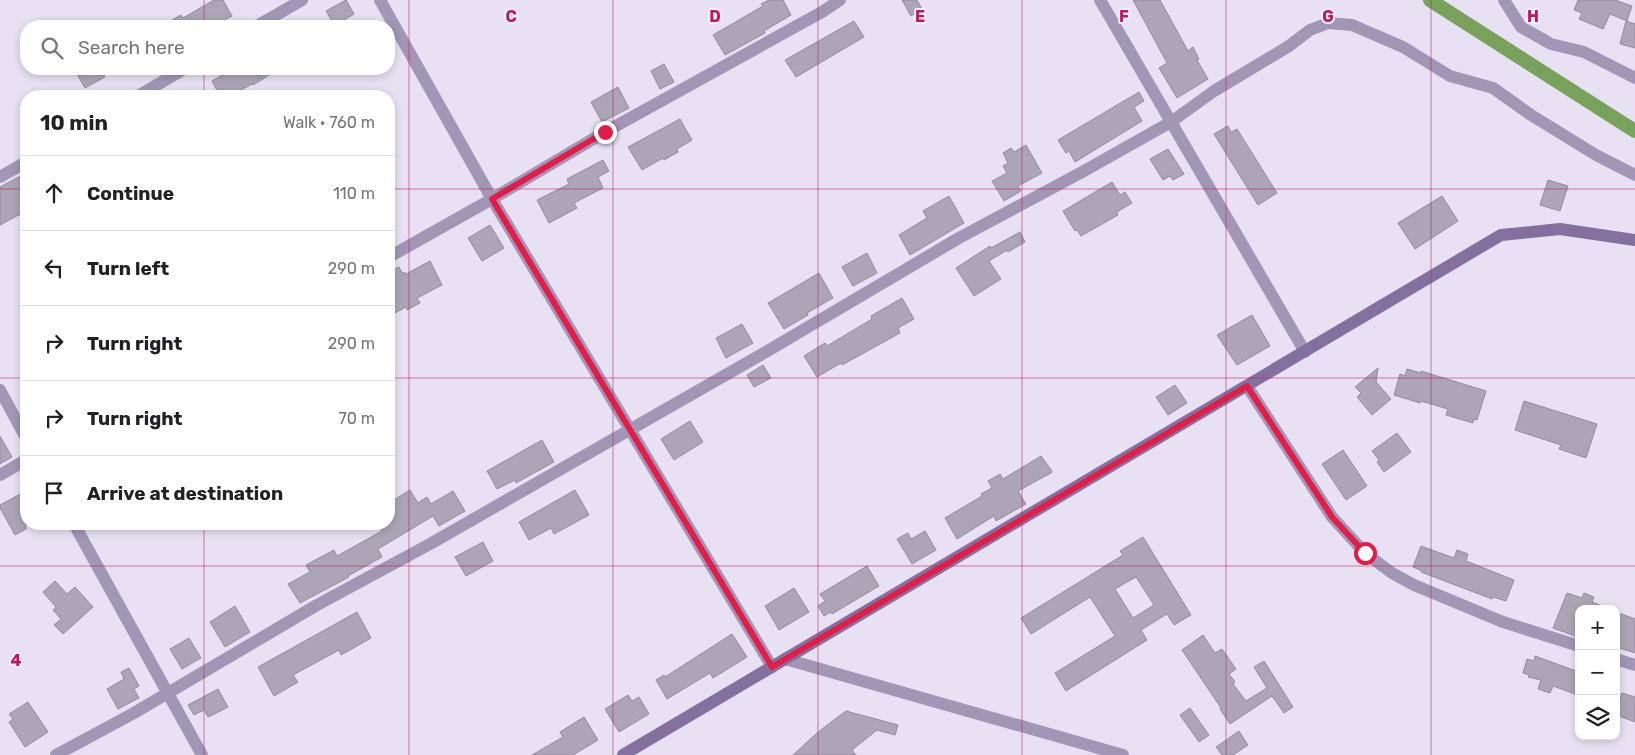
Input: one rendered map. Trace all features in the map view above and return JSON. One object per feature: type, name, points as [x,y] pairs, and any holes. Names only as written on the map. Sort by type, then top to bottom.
[{"type":"street","points":[[267,20],[302,0]]},
{"type":"street","points":[[380,0],[391,20]]},
{"type":"street","points":[[395,254],[605,132],[822,12],[840,0]]},
{"type":"street","points":[[1100,0],[1305,352]]},
{"type":"street","points":[[1504,0],[1521,27],[1551,44],[1584,52],[1635,78]]},
{"type":"street","points":[[56,755],[168,694],[317,605],[430,544],[764,353],[959,238],[1084,172],[1172,122],[1214,91],[1289,46],[1310,30],[1328,23],[1352,25],[1403,47],[1450,76],[1493,88],[1531,115],[1596,155],[1635,175]]},
{"type":"street","points":[[395,27],[492,199],[772,667]]},
{"type":"street","points":[[148,90],[174,75]]},
{"type":"street","points":[[0,177],[20,165]]},
{"type":"street","points":[[623,755],[1501,235],[1560,229],[1635,240]]},
{"type":"street","points":[[1247,386],[1332,517],[1365,553],[1392,573],[1414,585],[1504,622],[1575,645]]},
{"type":"street","points":[[0,390],[20,427]]},
{"type":"street","points":[[0,476],[20,464]]},
{"type":"street","points":[[77,530],[202,755]]},
{"type":"street","points":[[785,659],[1123,755]]},
{"type":"street","points":[[1620,660],[1635,665]]},
{"type":"building","points":[[214,0],[223,0],[232,16],[225,20],[172,20],[181,15],[183,18]]},
{"type":"building","points":[[346,0],[354,14],[344,20],[331,20],[326,11]]},
{"type":"building","points":[[769,0],[783,0],[791,15],[764,31],[765,33],[725,55],[713,35],[763,6],[761,4]]},
{"type":"building","points":[[902,0],[917,0],[922,9],[911,16]]},
{"type":"building","points":[[1133,0],[1160,0],[1188,51],[1193,47],[1199,59],[1197,60],[1208,79],[1177,98],[1159,68],[1167,63]]},
{"type":"building","points":[[1578,0],[1615,0],[1632,6],[1627,21],[1610,14],[1603,29],[1579,19],[1582,13],[1574,10]]},
{"type":"building","points":[[854,21],[864,37],[796,77],[785,60]]},
{"type":"building","points":[[1626,21],[1635,24],[1635,48],[1620,44]]},
{"type":"building","points":[[664,64],[674,82],[660,89],[651,71]]},
{"type":"building","points":[[77,75],[104,75],[105,77],[85,88]]},
{"type":"building","points":[[222,75],[269,75],[241,90],[217,90],[212,81]]},
{"type":"building","points":[[618,87],[629,108],[602,122],[591,102]]},
{"type":"building","points":[[1139,92],[1144,101],[1134,107],[1142,121],[1075,162],[1069,151],[1066,153],[1058,140]]},
{"type":"building","points":[[680,119],[692,140],[677,149],[678,152],[642,170],[628,147]]},
{"type":"building","points":[[1228,126],[1231,132],[1237,129],[1277,193],[1258,205],[1214,134]]},
{"type":"building","points":[[1026,145],[1042,173],[1018,186],[1021,191],[1004,201],[992,181],[1007,173],[1003,166],[1008,163],[1003,153],[1011,148],[1014,152]]},
{"type":"building","points":[[1168,149],[1184,174],[1173,180],[1170,176],[1163,180],[1150,159]]},
{"type":"building","points":[[603,160],[609,171],[598,177],[603,188],[574,203],[577,208],[549,223],[537,200],[569,184],[567,179]]},
{"type":"building","points":[[20,176],[20,214],[0,225],[0,187]]},
{"type":"building","points":[[1548,180],[1568,186],[1560,211],[1540,205]]},
{"type":"building","points":[[1112,182],[1120,195],[1125,192],[1132,203],[1117,212],[1118,215],[1081,236],[1077,230],[1075,231],[1063,211]]},
{"type":"building","points":[[949,196],[964,223],[910,255],[899,235],[927,218],[923,211]]},
{"type":"building","points":[[1442,196],[1458,221],[1415,249],[1398,223]]},
{"type":"building","points":[[490,225],[504,248],[482,261],[468,238]]},
{"type":"building","points":[[1020,232],[1025,242],[989,261],[1001,279],[974,296],[956,268],[990,246],[991,248]]},
{"type":"building","points":[[867,253],[877,273],[853,286],[842,267]]},
{"type":"building","points":[[430,261],[442,285],[417,298],[420,303],[407,310],[406,307],[395,313],[395,269],[399,267],[402,273],[406,274]]},
{"type":"building","points":[[819,273],[833,298],[784,329],[768,303]]},
{"type":"building","points":[[902,298],[914,319],[898,328],[900,333],[817,377],[804,356],[825,343],[827,346],[872,319],[871,316]]},
{"type":"building","points":[[1252,315],[1270,346],[1237,365],[1217,335]]},
{"type":"building","points":[[742,324],[753,343],[726,358],[716,338]]},
{"type":"building","points":[[763,365],[771,378],[754,387],[747,375]]},
{"type":"building","points":[[1378,368],[1376,382],[1391,399],[1372,415],[1357,397],[1361,393],[1355,387]]},
{"type":"building","points":[[1407,369],[1421,373],[1421,371],[1486,391],[1477,420],[1474,419],[1473,423],[1446,415],[1448,409],[1394,395],[1400,374],[1405,376]]},
{"type":"building","points":[[1175,385],[1187,403],[1168,415],[1156,397]]},
{"type":"building","points":[[1524,401],[1597,424],[1586,458],[1559,449],[1561,445],[1515,430]]},
{"type":"building","points":[[690,421],[703,442],[674,460],[661,439]]},
{"type":"building","points":[[1397,433],[1411,452],[1384,472],[1377,462],[1379,460],[1372,451]]},
{"type":"building","points":[[0,436],[12,457],[0,464]]},
{"type":"building","points":[[542,440],[554,462],[516,483],[515,480],[497,489],[487,471]]},
{"type":"building","points":[[1343,450],[1367,486],[1346,500],[1322,464]]},
{"type":"building","points":[[1041,456],[1052,471],[1018,491],[1026,504],[996,521],[994,516],[957,539],[945,518],[992,488],[988,481],[1000,474],[1003,479]]},
{"type":"building","points":[[410,490],[418,503],[427,497],[431,504],[453,491],[465,511],[439,526],[433,516],[378,549],[382,557],[300,603],[288,584],[310,572],[306,565],[334,550],[337,556],[381,530],[395,530],[395,499]]},
{"type":"building","points":[[575,490],[589,515],[554,534],[551,528],[529,540],[519,522]]},
{"type":"building","points":[[20,494],[20,530],[24,530],[15,535],[0,505]]},
{"type":"building","points":[[925,531],[936,550],[912,564],[897,539],[908,533],[911,539]]},
{"type":"building","points":[[1143,537],[1191,615],[1174,625],[1167,614],[1141,630],[1147,640],[1066,691],[1055,673],[1115,636],[1090,597],[1031,634],[1021,618],[1123,555],[1120,551]],"holes":[[[1136,577],[1154,605],[1133,618],[1115,589]]]},
{"type":"building","points":[[483,542],[493,561],[466,576],[455,557]]},
{"type":"building","points":[[1421,546],[1454,558],[1457,550],[1468,554],[1466,561],[1514,580],[1506,601],[1493,597],[1492,599],[1421,572],[1413,567]]},
{"type":"building","points":[[867,566],[879,586],[832,614],[831,612],[824,616],[818,606],[825,601],[820,594]]},
{"type":"building","points":[[55,581],[67,594],[75,587],[93,607],[63,634],[54,625],[61,619],[53,610],[56,607],[43,592]]},
{"type":"building","points":[[794,588],[809,612],[779,630],[765,606]]},
{"type":"building","points":[[1567,593],[1582,598],[1584,593],[1594,597],[1592,602],[1600,605],[1575,605],[1575,636],[1553,628]]},
{"type":"building","points":[[235,606],[250,632],[225,647],[210,622]]},
{"type":"building","points":[[357,612],[371,638],[341,655],[339,650],[293,675],[298,682],[274,696],[258,667]]},
{"type":"building","points":[[1620,613],[1635,619],[1635,653],[1620,648]]},
{"type":"building","points":[[732,634],[747,657],[713,678],[710,673],[667,699],[656,680],[664,675],[665,677]]},
{"type":"building","points":[[1203,635],[1215,653],[1222,649],[1236,669],[1229,674],[1235,682],[1233,684],[1246,701],[1267,688],[1254,667],[1264,661],[1293,707],[1284,713],[1272,696],[1230,724],[1182,650]]},
{"type":"building","points":[[189,638],[201,658],[182,669],[170,649]]},
{"type":"building","points":[[1535,656],[1575,671],[1575,694],[1553,686],[1550,693],[1538,689],[1541,680],[1528,677],[1529,675],[1523,673],[1527,659],[1534,661]]},
{"type":"building","points":[[129,668],[139,686],[134,689],[139,698],[118,709],[107,689],[124,679],[121,672]]},
{"type":"building","points":[[218,689],[228,707],[208,717],[204,710],[194,715],[188,705]]},
{"type":"building","points":[[1622,693],[1635,697],[1635,722],[1620,716],[1620,698]]},
{"type":"building","points":[[628,695],[632,701],[639,697],[649,714],[619,732],[605,709]]},
{"type":"building","points":[[28,702],[48,732],[25,747],[9,722],[13,719],[9,714]]},
{"type":"building","points":[[1190,708],[1209,735],[1199,742],[1180,715]]},
{"type":"building","points":[[846,711],[898,725],[895,735],[877,730],[852,750],[856,755],[793,755],[818,732]]},
{"type":"building","points":[[584,717],[598,740],[573,755],[532,755],[563,737],[560,732]]},
{"type":"building","points":[[1239,731],[1248,745],[1233,755],[1222,755],[1216,747]]},
{"type":"waterway","points":[[1430,0],[1635,131]]},
{"type":"route","points":[[605,132],[492,199],[772,667],[1247,386],[1332,517],[1365,553]]}]
